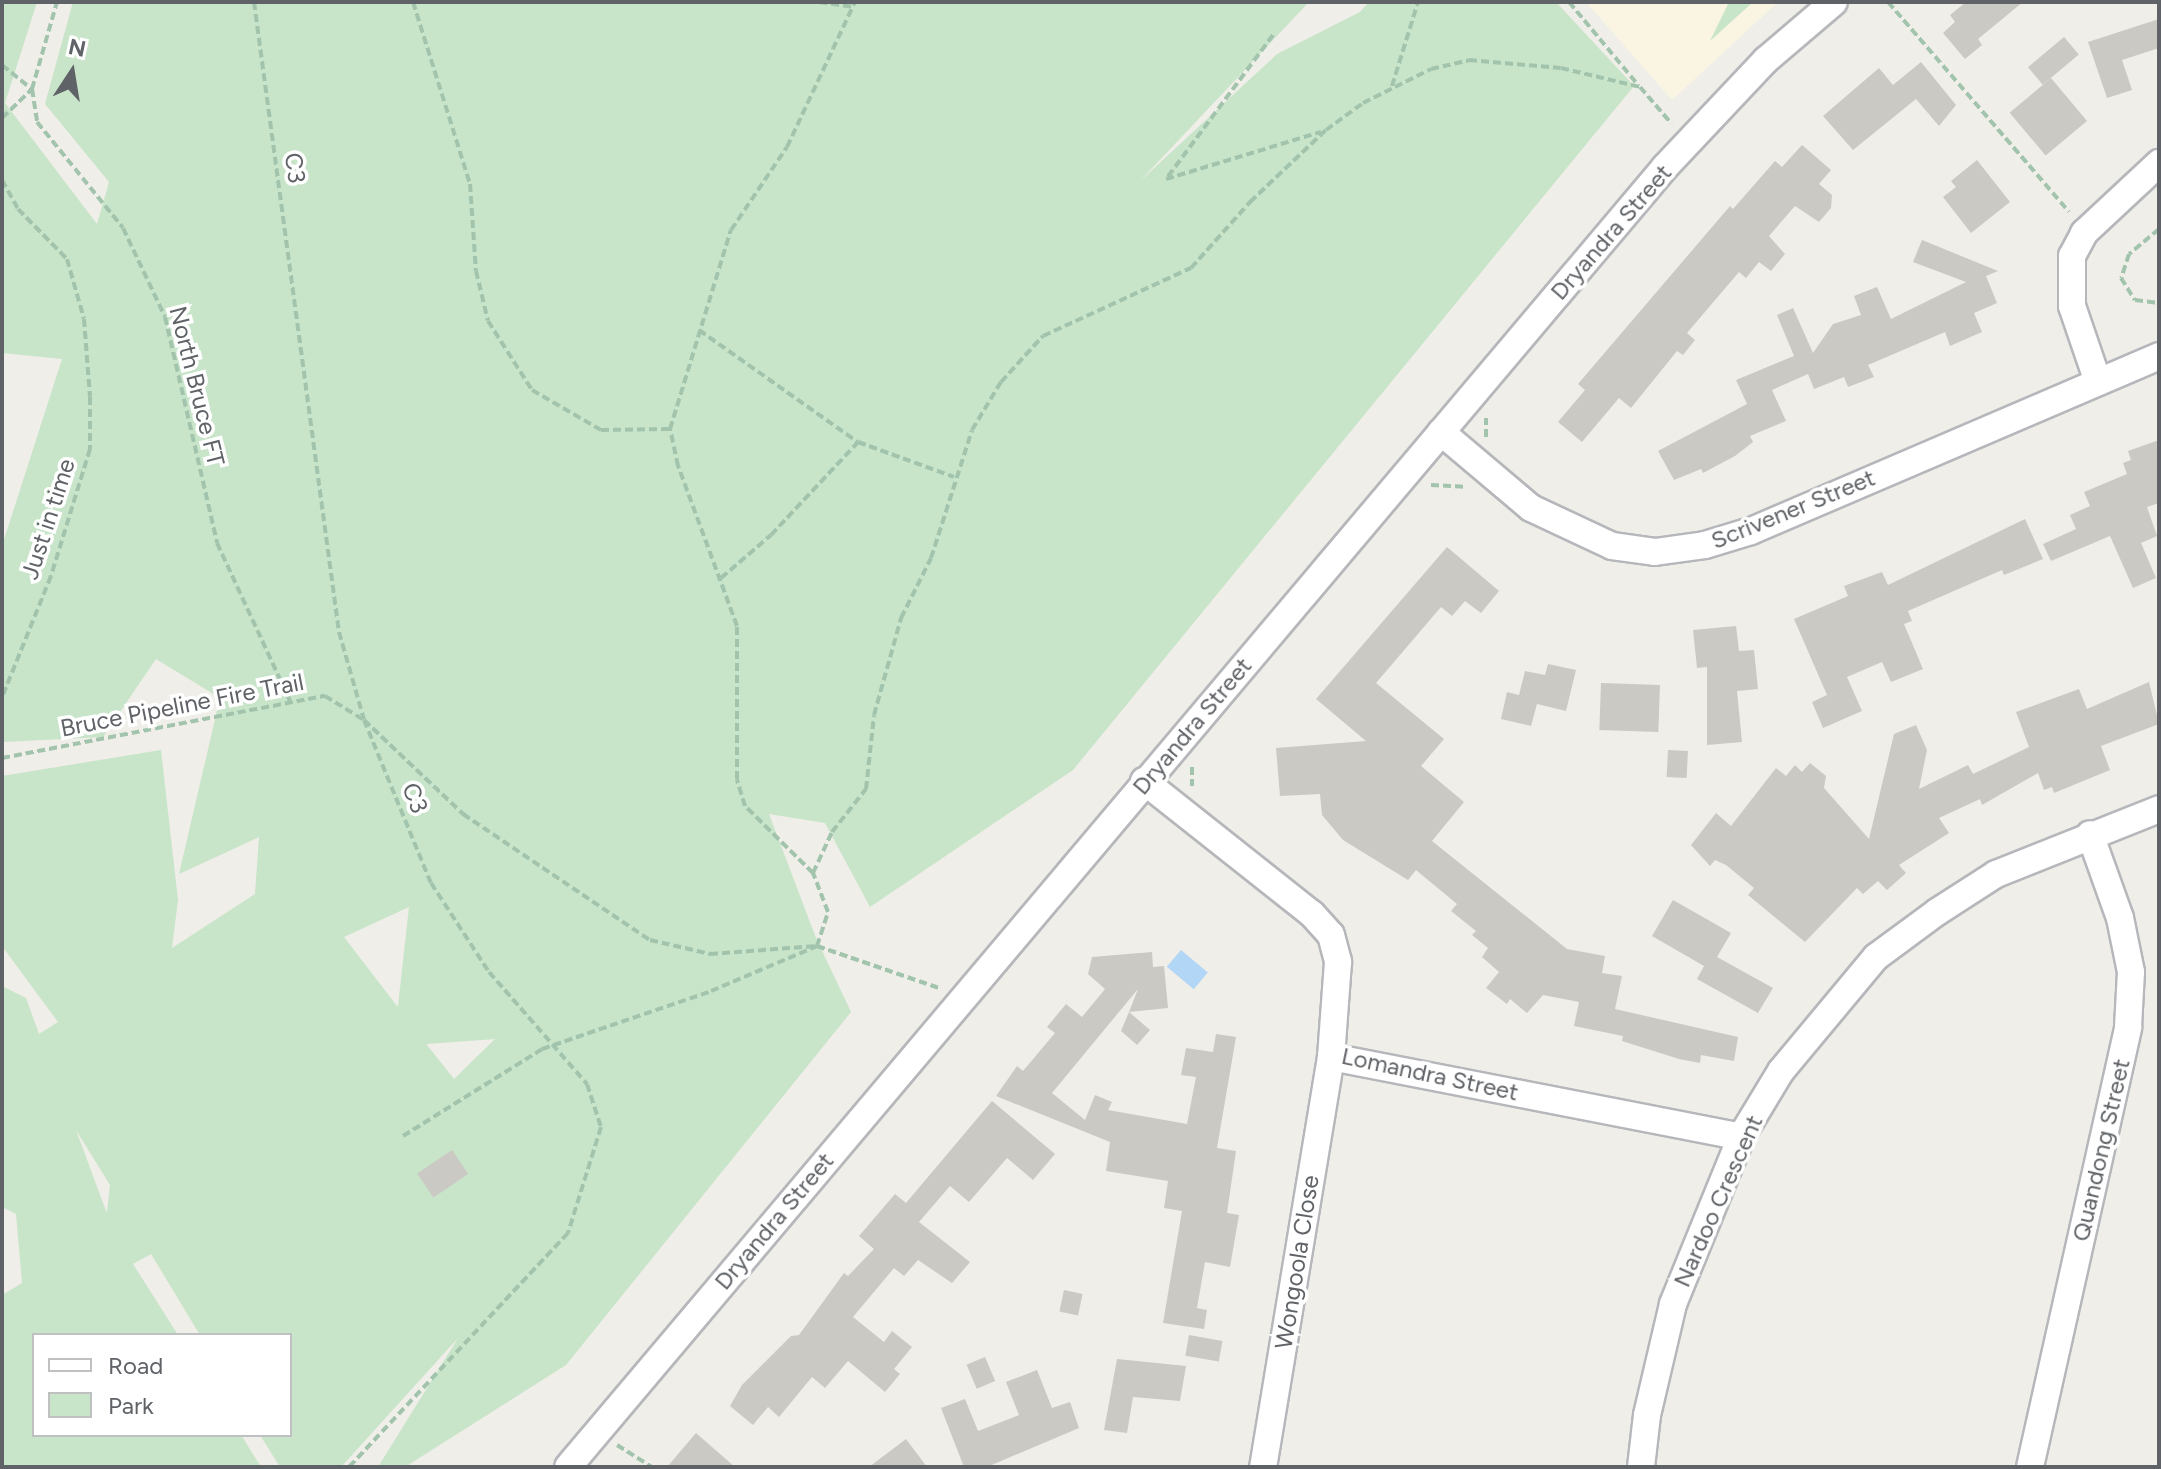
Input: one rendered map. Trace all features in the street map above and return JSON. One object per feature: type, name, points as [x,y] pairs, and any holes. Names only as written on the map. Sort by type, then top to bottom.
[{"type":"street","name":"Dryandra Street","points":[[568,1467],[1144,781],[1689,141],[1766,60],[1834,2]]},
{"type":"street","points":[[2098,382],[2070,281],[2072,256],[2089,228],[2159,163]]},
{"type":"street","name":"Scrivener Street","points":[[1441,432],[1531,508],[1612,546],[1655,552],[1705,545],[1751,531],[2159,356]]},
{"type":"street","name":"Lomandra Street","points":[[1144,781],[1312,914],[1331,935],[1338,962],[1331,1057],[1741,1137]]},
{"type":"street","name":"Nardoo Crescent","points":[[1641,1467],[1673,1304],[1741,1137],[1781,1071],[1876,957],[1996,874],[2159,809]]},
{"type":"street","name":"Quandong Street","points":[[2030,1467],[2128,1027],[2131,972],[2120,918],[2090,834]]},
{"type":"street","name":"Wongoola Close","points":[[1263,1467],[1331,1057]]},
{"type":"path","points":[[2,119],[32,89],[57,2]]},
{"type":"path","name":"C3","points":[[254,2],[339,632],[364,720],[431,883],[489,972],[593,1094],[601,1127],[568,1233],[349,1467]]},
{"type":"path","points":[[413,2],[470,184],[476,271],[488,321],[532,390],[601,430],[670,429]]},
{"type":"path","points":[[817,946],[828,912],[813,873],[745,806],[737,779],[737,626],[678,466],[670,429],[731,230],[787,147],[854,4],[819,2]]},
{"type":"path","points":[[1391,88],[1418,2]]},
{"type":"path","points":[[1569,2],[1689,141]]},
{"type":"path","points":[[1888,2],[2070,213],[2089,228]]},
{"type":"path","points":[[1273,35],[1166,179],[1326,130]]},
{"type":"path","points":[[813,873],[832,832],[866,789],[874,715],[901,618],[931,558],[954,477],[972,430],[1001,382],[1043,336],[1191,268],[1250,202],[1326,130],[1391,88],[1431,69],[1469,60],[1561,68],[1640,87]]},
{"type":"path","points":[[2,65],[32,89]]},
{"type":"path","name":"North Bruce FT","points":[[32,89],[37,122],[123,228],[165,317],[217,543],[290,701]]},
{"type":"path","name":"Just in time","points":[[2,180],[18,209],[67,259],[84,319],[90,449],[51,576],[2,697]]},
{"type":"path","points":[[2159,229],[2129,254],[2121,278],[2135,300],[2159,303]]},
{"type":"path","points":[[699,330],[858,442],[954,477]]},
{"type":"path","points":[[721,578],[771,535],[858,442]]},
{"type":"path","name":"Bruce Pipeline Fire Trail","points":[[2,758],[325,696],[364,720],[463,814],[650,940],[710,954],[817,946]]},
{"type":"path","points":[[403,1136],[553,1045],[711,991],[817,946],[964,996]]},
{"type":"path","points":[[612,1441],[652,1467]]},
{"type":"shaded area","points":[[1586,2],[1778,2],[1672,100]]},
{"type":"green space","points":[[2,2],[37,2],[5,103],[97,224],[109,182],[45,104],[73,2],[1309,2],[1139,182],[1277,54],[1360,12],[1369,2],[1556,2],[1634,86],[1073,770],[870,907],[825,823],[769,814],[816,938],[851,1012],[566,1365],[405,1467],[378,1467],[458,1338],[341,1467],[280,1467],[261,1437],[292,1437],[292,1333],[199,1333],[151,1254],[133,1264],[177,1333],[32,1333],[32,1437],[242,1437],[261,1467],[2,1467],[2,1295],[22,1283],[16,1214],[2,1207],[2,986],[26,998],[39,1034],[58,1022],[2,946],[2,776],[161,750],[178,900],[172,948],[255,894],[259,837],[179,874],[220,698],[156,659],[103,737],[2,742],[2,546],[62,359],[2,353]],"holes":[[[409,907],[398,1006],[344,937]],[[495,1039],[454,1079],[427,1045],[427,1044]],[[76,1130],[110,1185],[107,1212]]]},
{"type":"green space","points":[[1729,2],[1753,2],[1710,41]]},
{"type":"water","points":[[1181,950],[1208,972],[1194,989],[1167,967]]},
{"type":"building","points":[[1966,2],[2023,2],[1978,39],[1982,45],[1965,59],[1943,33],[1955,22],[1950,15]]},
{"type":"building","points":[[2159,19],[2159,48],[2122,60],[2132,90],[2107,98],[2088,42]]},
{"type":"building","points":[[2064,37],[2079,55],[2043,85],[2028,67]]},
{"type":"building","points":[[1921,62],[1956,105],[1939,126],[1916,99],[1853,150],[1823,116],[1879,68],[1893,85]]},
{"type":"building","points":[[2051,78],[2087,121],[2046,156],[2010,113]]},
{"type":"building","points":[[1802,145],[1831,170],[1819,184],[1832,195],[1831,208],[1819,222],[1795,206],[1769,236],[1785,254],[1771,271],[1759,262],[1746,278],[1739,272],[1687,333],[1695,340],[1683,355],[1677,351],[1631,408],[1619,398],[1582,442],[1558,422],[1585,390],[1578,384],[1730,206],[1733,209],[1775,161],[1782,167]]},
{"type":"building","points":[[1977,160],[2010,202],[1971,233],[1943,197],[1956,187],[1951,181]]},
{"type":"building","points":[[1922,240],[1998,271],[1986,276],[1997,303],[1974,313],[1982,332],[1950,346],[1945,332],[1868,365],[1874,377],[1848,387],[1844,377],[1814,389],[1808,374],[1772,390],[1786,421],[1750,436],[1753,442],[1735,456],[1703,473],[1701,469],[1674,480],[1658,451],[1747,404],[1736,380],[1794,356],[1777,315],[1793,308],[1813,353],[1833,324],[1861,315],[1854,296],[1877,287],[1891,319],[1966,282],[1913,262]]},
{"type":"building","points":[[2159,440],[2159,503],[2147,507],[2157,536],[2141,543],[2156,578],[2133,588],[2110,536],[2051,561],[2043,544],[2076,529],[2070,515],[2090,506],[2084,492],[2127,474],[2123,463],[2131,460],[2128,451]]},
{"type":"building","points":[[2025,519],[2043,559],[2004,575],[2002,570],[1908,611],[1912,621],[1904,624],[1923,669],[1891,682],[1882,662],[1847,677],[1862,711],[1823,728],[1812,702],[1827,695],[1794,619],[1848,596],[1844,586],[1882,572],[1888,585]]},
{"type":"building","points":[[1447,547],[1499,591],[1481,613],[1465,601],[1452,616],[1441,607],[1376,683],[1444,739],[1421,766],[1464,802],[1432,841],[1567,949],[1605,956],[1602,973],[1622,976],[1615,1009],[1738,1037],[1734,1061],[1701,1055],[1700,1063],[1679,1059],[1622,1041],[1623,1036],[1574,1026],[1579,1002],[1543,995],[1527,1013],[1510,999],[1507,1004],[1486,988],[1499,972],[1482,957],[1488,948],[1472,935],[1476,931],[1451,911],[1457,904],[1416,870],[1408,880],[1343,840],[1322,815],[1320,794],[1280,796],[1276,748],[1366,741],[1316,699]]},
{"type":"building","points":[[1736,626],[1739,651],[1754,650],[1758,689],[1737,691],[1742,742],[1707,745],[1707,667],[1697,668],[1693,630]]},
{"type":"building","points":[[1548,664],[1576,670],[1566,711],[1537,704],[1531,726],[1501,719],[1507,692],[1519,695],[1525,671],[1545,675]]},
{"type":"building","points":[[2149,682],[2159,724],[2101,746],[2110,770],[2054,793],[2052,787],[2044,790],[2038,773],[1982,805],[1980,799],[1939,818],[1949,833],[1899,865],[1906,873],[1887,890],[1878,881],[1863,894],[1857,888],[1805,942],[1748,895],[1754,888],[1726,865],[1715,860],[1710,866],[1691,845],[1716,813],[1731,826],[1776,768],[1786,776],[1795,765],[1802,772],[1810,763],[1826,776],[1824,788],[1869,839],[1894,734],[1916,725],[1927,750],[1919,789],[1968,765],[1973,774],[2029,747],[2016,712],[2079,689],[2087,709]]},
{"type":"building","points":[[1601,683],[1660,685],[1658,732],[1599,730]]},
{"type":"building","points":[[1668,750],[1688,751],[1687,778],[1667,777]]},
{"type":"building","points":[[1673,900],[1731,933],[1717,957],[1773,988],[1758,1013],[1697,979],[1704,966],[1652,936]]},
{"type":"building","points":[[1152,952],[1153,967],[1164,966],[1168,1008],[1129,1012],[1138,989],[1052,1093],[1085,1120],[1095,1095],[1112,1102],[1108,1110],[1187,1124],[1196,1077],[1181,1075],[1186,1048],[1213,1052],[1216,1034],[1236,1037],[1217,1148],[1236,1151],[1227,1213],[1239,1215],[1230,1267],[1205,1262],[1197,1308],[1207,1310],[1204,1329],[1163,1323],[1182,1211],[1164,1208],[1168,1181],[1106,1171],[1110,1142],[996,1096],[1017,1066],[1023,1071],[1055,1033],[1047,1027],[1066,1004],[1082,1017],[1105,989],[1088,974],[1092,957]]},
{"type":"building","points":[[1129,1012],[1150,1030],[1137,1045],[1121,1031]]},
{"type":"building","points":[[992,1101],[1055,1154],[1033,1180],[1007,1158],[969,1202],[950,1186],[919,1222],[970,1262],[952,1283],[918,1260],[904,1276],[894,1268],[853,1317],[884,1342],[892,1331],[912,1347],[894,1369],[900,1374],[885,1392],[848,1361],[825,1388],[812,1377],[779,1417],[768,1407],[753,1425],[730,1406],[742,1385],[791,1336],[799,1335],[844,1273],[848,1276],[874,1249],[859,1236],[895,1194],[906,1203]]},
{"type":"building","points":[[452,1150],[468,1174],[433,1198],[417,1173]]},
{"type":"building","points":[[1064,1290],[1083,1294],[1078,1315],[1059,1312]]},
{"type":"building","points":[[1189,1335],[1222,1341],[1219,1362],[1185,1356]]},
{"type":"building","points":[[985,1357],[995,1381],[977,1389],[967,1365]]},
{"type":"building","points":[[1117,1359],[1186,1366],[1180,1401],[1133,1397],[1127,1433],[1104,1430]]},
{"type":"building","points":[[1037,1370],[1052,1408],[1070,1402],[1079,1428],[987,1467],[964,1467],[941,1408],[965,1399],[978,1431],[1019,1415],[1006,1382]]},
{"type":"building","points":[[696,1433],[735,1467],[667,1467]]},
{"type":"building","points":[[906,1439],[927,1467],[869,1467]]}]
